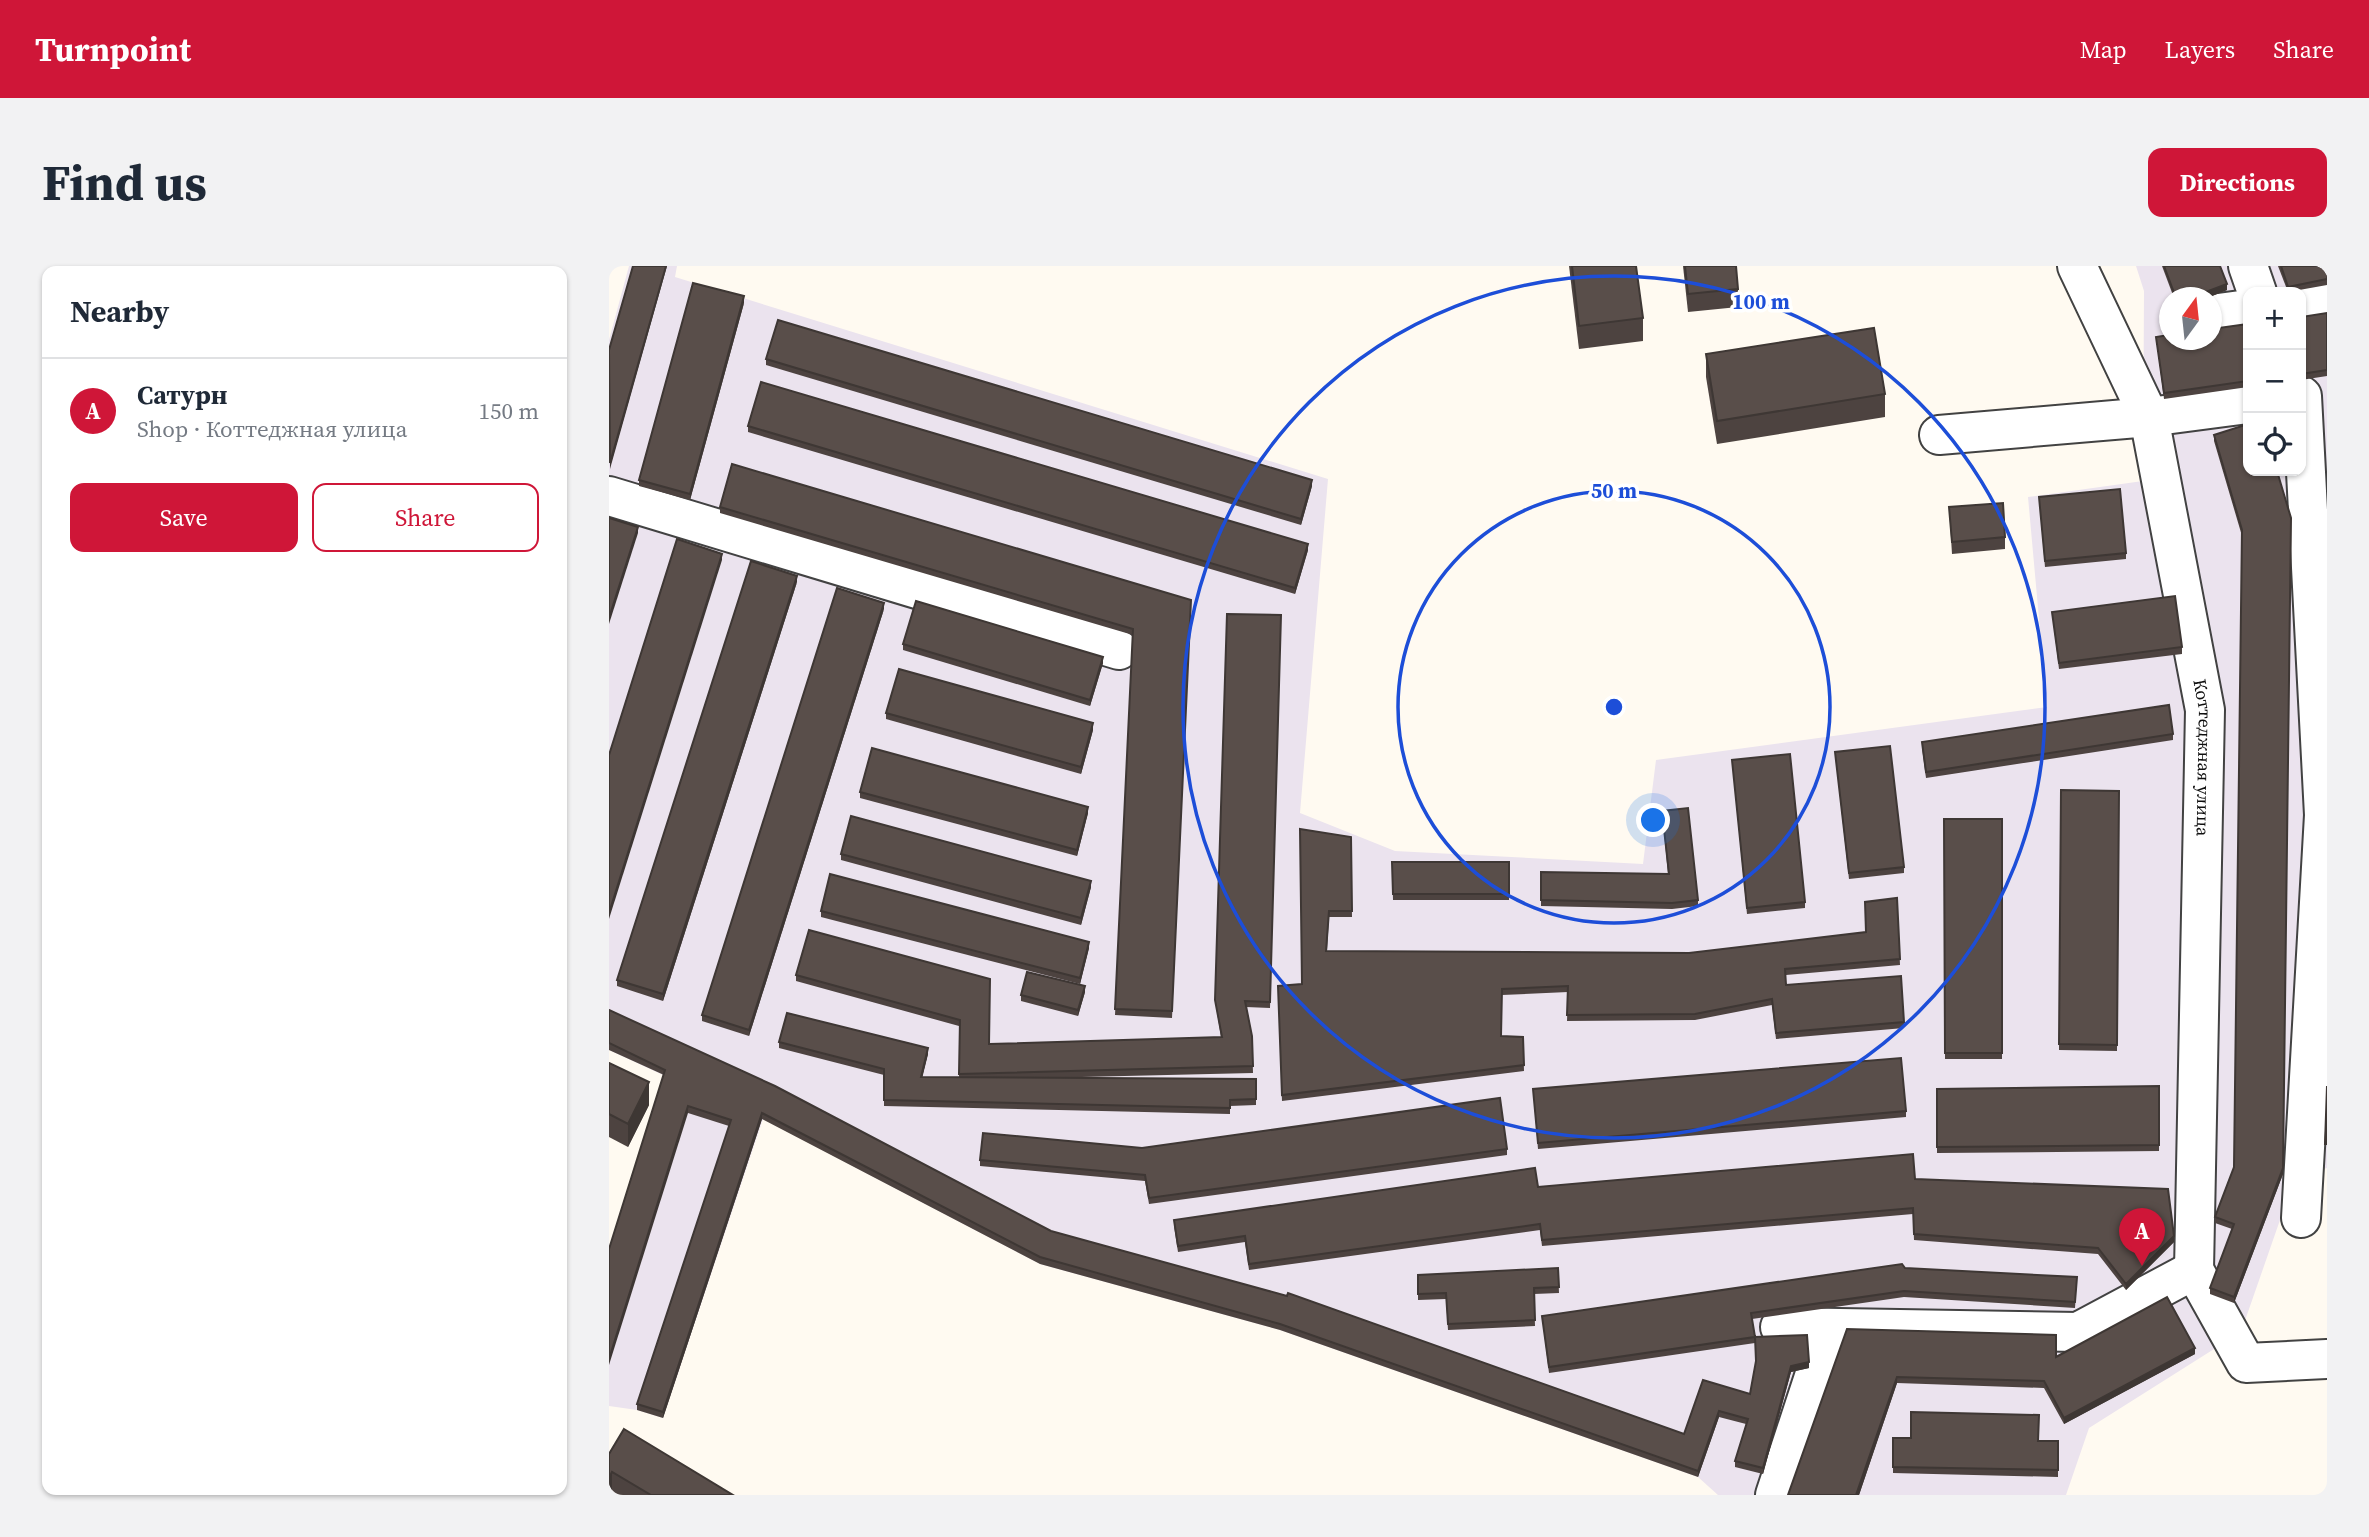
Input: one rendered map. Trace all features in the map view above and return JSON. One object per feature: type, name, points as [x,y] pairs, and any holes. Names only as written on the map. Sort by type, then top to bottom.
[{"type":"street","name":"Коттеджная улица","points":[[2077,266],[2150,417],[2205,710],[2194,1270]]},
{"type":"street","points":[[2248,266],[2255,287]]},
{"type":"street","points":[[2306,301],[2327,299]]},
{"type":"street","points":[[2222,313],[2243,310]]},
{"type":"street","points":[[2301,1218],[2325,815],[2310,395]]},
{"type":"street","points":[[1939,435],[2150,417],[2243,405]]},
{"type":"street","points":[[609,496],[1119,650]]},
{"type":"street","points":[[1780,1327],[2078,1332],[2194,1270],[2246,1363],[2327,1359]]},
{"type":"street","points":[[1775,1495],[1830,1328]]},
{"type":"shaded area","points":[[629,266],[677,266],[675,277],[1328,479],[1300,813],[1395,851],[1643,864],[1656,760],[2047,707],[2028,497],[2143,481],[2144,291],[2136,266],[2327,266],[2327,1168],[2295,1177],[2241,1332],[2089,1428],[2066,1495],[1718,1495],[1698,1477],[1280,1330],[1040,1264],[763,1119],[663,1418],[637,1410],[609,1406],[609,1255],[665,1076],[609,1050],[609,340]]},
{"type":"building","points":[[633,266],[666,266],[610,463],[609,350]]},
{"type":"building","points":[[1572,266],[1636,266],[1643,318],[1579,326]]},
{"type":"building","points":[[1685,266],[1736,266],[1738,289],[1688,294]]},
{"type":"building","points":[[2164,266],[2220,266],[2227,284],[2219,287],[2172,287]]},
{"type":"building","points":[[2281,266],[2327,266],[2327,279],[2288,287]]},
{"type":"building","points":[[693,283],[744,296],[690,494],[639,480]]},
{"type":"building","points":[[2327,313],[2327,370],[2306,373],[2306,316]]},
{"type":"building","points":[[778,320],[1312,480],[1301,519],[766,359]]},
{"type":"building","points":[[2243,325],[2243,382],[2164,393],[2156,337],[2159,337],[2159,350],[2222,350],[2222,328]]},
{"type":"building","points":[[1874,328],[1885,394],[1717,421],[1706,354]]},
{"type":"building","points":[[761,382],[1308,544],[1295,588],[748,426]]},
{"type":"building","points":[[2243,426],[2243,476],[2278,476],[2291,518],[2283,1168],[2234,1297],[2210,1288],[2234,1224],[2215,1217],[2234,1167],[2242,530],[2214,435]]},
{"type":"building","points":[[732,464],[1191,600],[1172,1011],[1115,1009],[1133,629],[720,507]]},
{"type":"building","points":[[2120,489],[2126,553],[2045,561],[2039,497]]},
{"type":"building","points":[[2003,503],[2005,537],[1952,542],[1949,507]]},
{"type":"building","points":[[609,518],[638,527],[609,618]]},
{"type":"building","points":[[677,539],[722,554],[609,913],[609,755]]},
{"type":"building","points":[[751,561],[797,576],[663,994],[617,980]]},
{"type":"building","points":[[837,588],[884,603],[749,1030],[702,1015]]},
{"type":"building","points":[[2175,596],[2182,647],[2059,663],[2052,612]]},
{"type":"building","points":[[916,601],[1103,657],[1090,700],[903,644]]},
{"type":"building","points":[[1227,614],[1281,615],[1270,1002],[1245,1001],[1252,1036],[1253,1066],[959,1074],[960,1020],[796,975],[809,930],[990,979],[989,1044],[1222,1037],[1215,1000]]},
{"type":"building","points":[[899,669],[1093,723],[1081,767],[886,713]]},
{"type":"building","points":[[2169,705],[2173,734],[1926,772],[1922,742]]},
{"type":"building","points":[[1890,746],[1904,867],[1849,873],[1835,752]]},
{"type":"building","points":[[872,748],[1088,807],[1077,850],[860,792]]},
{"type":"building","points":[[1790,754],[1805,902],[1747,908],[1732,760]]},
{"type":"building","points":[[2061,790],[2119,791],[2117,1045],[2059,1044]]},
{"type":"building","points":[[1688,808],[1698,900],[1672,903],[1541,900],[1541,872],[1669,874],[1662,811]]},
{"type":"building","points":[[851,816],[1091,881],[1081,918],[841,854]]},
{"type":"building","points":[[1944,819],[2002,819],[2002,1053],[1945,1053]]},
{"type":"building","points":[[1300,829],[1351,837],[1352,911],[1329,911],[1326,951],[1689,953],[1866,932],[1865,902],[1897,898],[1900,959],[1785,969],[1786,985],[1901,976],[1904,1022],[1776,1033],[1772,999],[1695,1014],[1567,1015],[1568,986],[1502,989],[1501,1036],[1523,1037],[1524,1065],[1282,1095],[1278,986],[1302,984]]},
{"type":"building","points":[[1392,862],[1509,862],[1509,894],[1393,894]]},
{"type":"building","points":[[830,874],[1089,942],[1080,978],[821,911]]},
{"type":"building","points":[[1027,972],[1085,986],[1078,1010],[1021,995]]},
{"type":"building","points":[[609,1010],[775,1086],[1051,1231],[1287,1296],[1288,1293],[1684,1434],[1703,1380],[1750,1394],[1756,1361],[1755,1337],[1807,1335],[1809,1362],[1791,1366],[1763,1468],[1735,1461],[1748,1419],[1719,1411],[1698,1471],[1280,1324],[1040,1257],[762,1113],[663,1412],[637,1404],[731,1120],[688,1106],[609,1359],[609,1249],[665,1070],[609,1043]]},
{"type":"building","points":[[787,1013],[928,1048],[921,1077],[1256,1079],[1256,1099],[1230,1100],[1230,1108],[884,1100],[884,1069],[779,1042]]},
{"type":"building","points":[[1901,1058],[1906,1111],[1538,1143],[1533,1089]]},
{"type":"building","points":[[609,1063],[649,1082],[628,1124],[609,1114]]},
{"type":"building","points":[[2159,1086],[2159,1145],[1937,1147],[1937,1089]]},
{"type":"building","points":[[2327,1086],[2327,1144],[2325,1144]]},
{"type":"building","points":[[1500,1098],[1507,1149],[1149,1198],[1145,1175],[980,1160],[983,1133],[1142,1148]]},
{"type":"building","points":[[1913,1154],[1915,1179],[2168,1189],[2174,1236],[2126,1284],[2098,1248],[1914,1234],[1913,1208],[1542,1240],[1540,1224],[1249,1264],[1245,1236],[1178,1246],[1174,1220],[1535,1168],[1538,1187]]},
{"type":"building","points":[[1902,1264],[1905,1268],[2077,1277],[2075,1302],[1904,1291],[1751,1313],[1755,1337],[1549,1367],[1542,1316]]},
{"type":"building","points":[[1558,1268],[1559,1287],[1534,1288],[1535,1320],[1448,1324],[1446,1293],[1418,1294],[1418,1275]]},
{"type":"building","points":[[2167,1297],[2195,1348],[2064,1418],[2044,1381],[1897,1377],[1856,1495],[1788,1495],[1847,1329],[2056,1335],[2056,1357]]},
{"type":"building","points":[[1911,1412],[2039,1415],[2038,1441],[2058,1441],[2058,1470],[1893,1467],[1893,1438],[1911,1438]]},
{"type":"building","points":[[624,1429],[733,1495],[651,1495],[612,1472],[609,1478],[609,1454]]},
{"type":"place","name":"Сатурн","points":[[2142,1266]]}]
